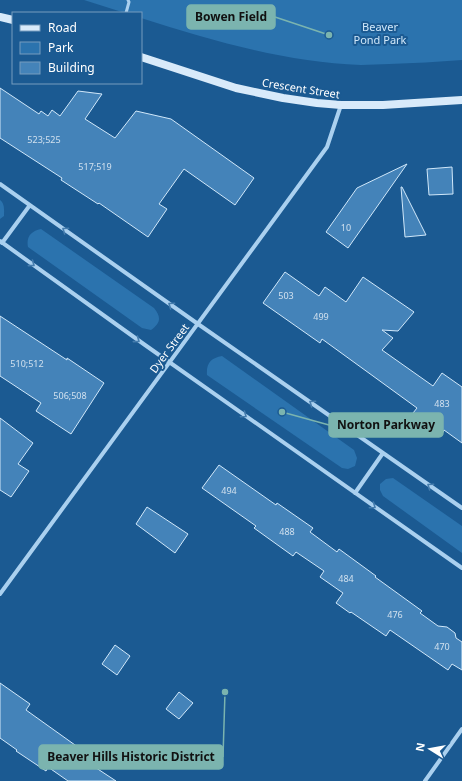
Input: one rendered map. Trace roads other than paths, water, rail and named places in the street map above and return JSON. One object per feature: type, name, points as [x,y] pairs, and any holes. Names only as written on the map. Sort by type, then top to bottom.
[{"type":"street","points":[[0,17],[12,20]]},
{"type":"street","name":"Crescent Street","points":[[142,57],[236,88],[283,98],[317,103],[341,105],[383,105],[462,100]]},
{"type":"street","name":"Dyer Street","points":[[0,594],[327,147],[341,105]]},
{"type":"street","points":[[0,184],[462,508]]},
{"type":"street","points":[[30,205],[1,242],[462,568]]},
{"type":"street","points":[[355,493],[383,452]]},
{"type":"street","points":[[425,781],[462,729]]},
{"type":"lane","points":[[126,12],[129,2],[128,0]]},
{"type":"place","name":"Bowen Field","points":[[329,35]]},
{"type":"place","name":"Norton Parkway","points":[[282,412]]},
{"type":"place","name":"Beaver Hills Historic District","points":[[225,692]]},
{"type":"park label","name":"Beaver Pond Park","points":[[380,32]]}]
